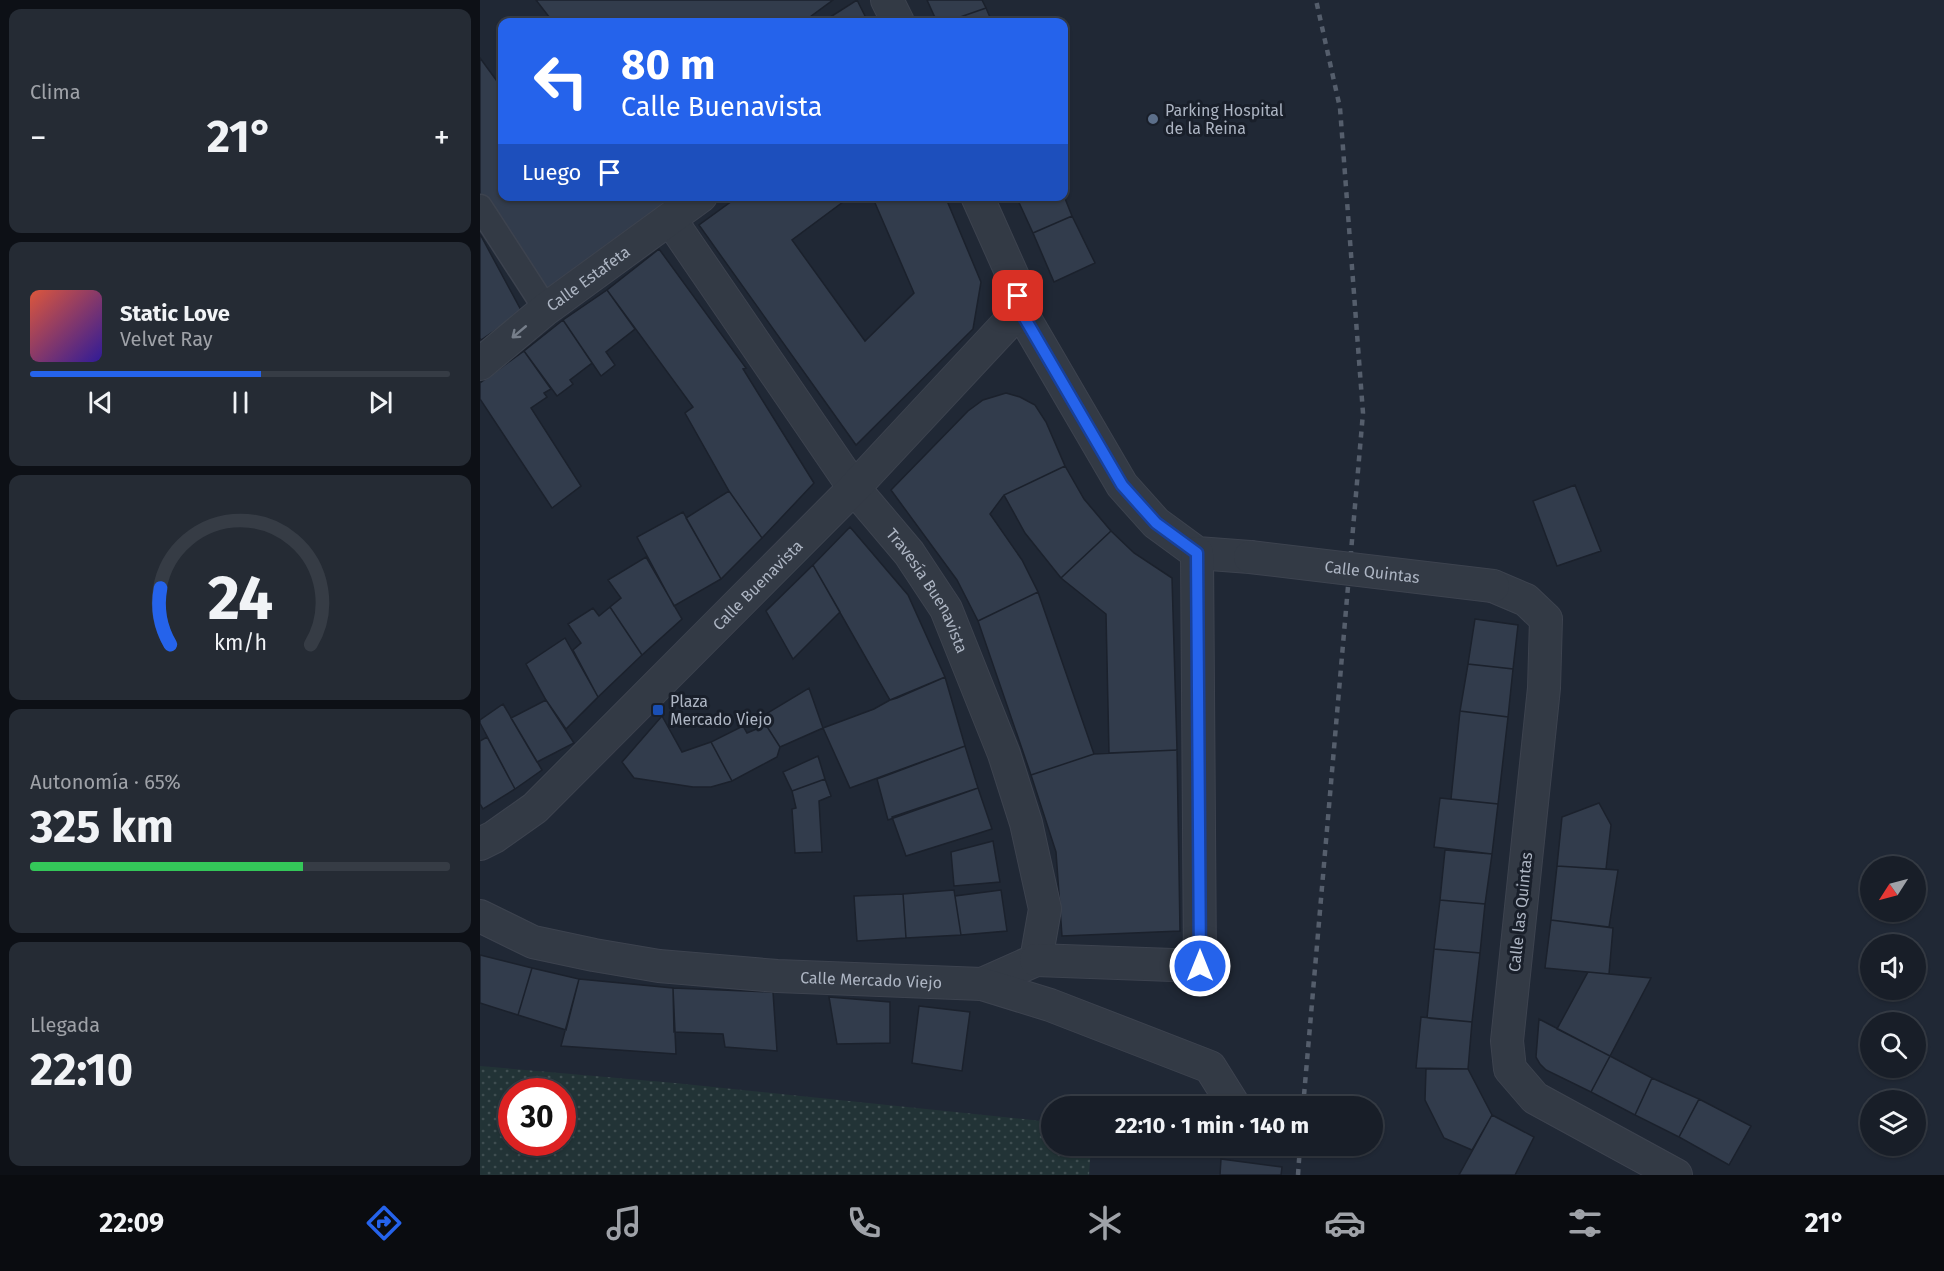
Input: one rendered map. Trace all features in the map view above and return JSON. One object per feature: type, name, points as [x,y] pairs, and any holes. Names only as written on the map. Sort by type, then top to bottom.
[{"type":"street","points":[[887,0],[896,18]]},
{"type":"street","name":"Calle Estafeta","points":[[480,364],[546,309],[694,201]]},
{"type":"street","points":[[979,201],[1015,281],[1020,310],[1122,485],[1156,523],[1197,553],[1200,966],[1036,960],[982,984]]},
{"type":"street","points":[[480,207],[546,309]]},
{"type":"street","name":"Travesía Buenavista","points":[[670,219],[854,488],[909,554],[946,609],[978,684],[1026,823],[1045,909],[1036,960]]},
{"type":"street","name":"Calle Buenavista","points":[[480,844],[494,837],[535,808],[854,488],[1020,310]]},
{"type":"street","name":"Calle Quintas","points":[[1197,553],[1250,557],[1493,586]]},
{"type":"street","name":"Calle las Quintas","points":[[1493,586],[1526,600],[1546,619],[1544,688],[1507,1041],[1510,1070],[1535,1098],[1676,1175]]},
{"type":"street","name":"Calle Mercado Viejo","points":[[480,916],[533,942],[659,966],[777,976],[982,984],[1050,1005],[1210,1067],[1228,1096]]},
{"type":"shaded area","points":[[480,1066],[675,1083],[1041,1121],[1041,1156],[1090,1156],[1089,1175],[480,1175]]},
{"type":"building","points":[[536,0],[833,0],[808,18],[550,18]]},
{"type":"building","points":[[857,0],[866,18],[829,18]]},
{"type":"building","points":[[927,0],[982,0],[986,8],[957,18],[935,18]]},
{"type":"building","points":[[986,8],[990,18],[957,18]]},
{"type":"building","points":[[480,58],[498,83],[498,201],[669,201],[544,298],[480,199]]},
{"type":"building","points":[[732,201],[844,201],[792,240],[865,341],[914,293],[874,201],[947,201],[981,282],[973,329],[856,445],[699,225]]},
{"type":"building","points":[[1018,201],[1066,201],[1072,216],[1033,233]]},
{"type":"building","points":[[1072,216],[1095,263],[1054,282],[1033,233]]},
{"type":"building","points":[[480,234],[522,312],[481,340],[480,338]]},
{"type":"building","points":[[659,249],[746,368],[743,369],[814,483],[762,538],[729,491],[685,413],[693,407],[607,290]]},
{"type":"building","points":[[607,290],[635,329],[606,352],[615,365],[601,376],[563,320]]},
{"type":"building","points":[[563,320],[592,363],[570,380],[573,384],[557,396],[524,351]]},
{"type":"building","points":[[524,351],[551,389],[544,393],[547,397],[531,408],[581,486],[552,508],[480,399],[480,383]]},
{"type":"building","points":[[1006,393],[1035,405],[1046,422],[1065,466],[1004,495],[990,514],[1022,560],[1038,592],[978,621],[957,580],[891,490],[968,411],[983,400]]},
{"type":"building","points":[[1065,466],[1084,499],[1111,531],[1061,578],[1025,533],[1004,495]]},
{"type":"building","points":[[1575,485],[1601,551],[1557,566],[1533,501]]},
{"type":"building","points":[[729,491],[762,538],[721,579],[686,518]]},
{"type":"building","points":[[683,512],[721,579],[674,606],[637,537]]},
{"type":"building","points":[[850,527],[908,595],[945,677],[890,700],[813,565]]},
{"type":"building","points":[[1111,531],[1134,553],[1172,578],[1177,750],[1109,753],[1106,614],[1061,578]]},
{"type":"building","points":[[646,557],[682,619],[642,655],[610,607],[621,598],[608,580]]},
{"type":"building","points":[[813,565],[840,612],[793,659],[766,611]]},
{"type":"building","points":[[1038,592],[1094,754],[1031,775],[978,621]]},
{"type":"building","points":[[610,607],[642,655],[598,697],[573,650],[581,643],[568,624],[593,608],[599,616]]},
{"type":"building","points":[[1475,619],[1518,625],[1513,669],[1468,664]]},
{"type":"building","points":[[565,638],[598,697],[566,729],[546,700],[526,664]]},
{"type":"building","points":[[1468,664],[1513,669],[1508,717],[1460,711]]},
{"type":"building","points":[[945,677],[965,746],[850,788],[823,728],[874,709]]},
{"type":"building","points":[[809,688],[823,728],[780,747],[761,717]]},
{"type":"building","points":[[546,700],[574,743],[537,762],[511,718]]},
{"type":"building","points":[[503,704],[542,770],[515,789],[480,723],[480,720]]},
{"type":"building","points":[[1460,711],[1508,717],[1498,804],[1451,799]]},
{"type":"building","points":[[662,716],[682,752],[711,742],[732,781],[711,787],[693,787],[634,778],[622,762]]},
{"type":"building","points":[[766,725],[780,747],[777,757],[732,781],[711,742],[743,726],[747,733]]},
{"type":"building","points":[[487,737],[515,789],[483,809],[480,804],[480,741]]},
{"type":"building","points":[[965,746],[978,788],[888,820],[877,779]]},
{"type":"building","points":[[1177,750],[1180,931],[1062,936],[1056,852],[1031,775],[1094,754]]},
{"type":"building","points":[[818,756],[825,779],[792,791],[783,772]]},
{"type":"building","points":[[825,779],[831,796],[819,801],[822,852],[795,853],[792,809],[796,808],[792,791]]},
{"type":"building","points":[[978,788],[992,829],[906,856],[892,817]]},
{"type":"building","points":[[1440,798],[1498,804],[1492,854],[1434,847]]},
{"type":"building","points":[[1599,803],[1611,825],[1606,869],[1557,866],[1562,817]]},
{"type":"building","points":[[993,841],[1000,882],[954,886],[951,852]]},
{"type":"building","points":[[1445,850],[1492,854],[1485,904],[1440,900]]},
{"type":"building","points":[[1557,866],[1618,870],[1609,927],[1551,920]]},
{"type":"building","points":[[954,890],[961,935],[906,938],[903,894]]},
{"type":"building","points":[[1001,890],[1007,931],[961,935],[955,896]]},
{"type":"building","points":[[903,894],[906,938],[857,941],[854,896]]},
{"type":"building","points":[[1440,900],[1485,904],[1480,953],[1434,949]]},
{"type":"building","points":[[1551,920],[1613,928],[1609,974],[1545,968]]},
{"type":"building","points":[[1434,949],[1480,953],[1472,1022],[1427,1018]]},
{"type":"building","points":[[480,955],[532,968],[518,1015],[480,1003]]},
{"type":"building","points":[[532,968],[579,979],[566,1030],[518,1015]]},
{"type":"building","points":[[1588,972],[1651,978],[1610,1056],[1557,1029]]},
{"type":"building","points":[[579,979],[673,988],[676,1054],[561,1046]]},
{"type":"building","points":[[673,988],[773,992],[777,1051],[725,1047],[723,1034],[674,1032]]},
{"type":"building","points":[[829,997],[890,1002],[890,1043],[837,1044]]},
{"type":"building","points":[[919,1006],[970,1012],[962,1071],[912,1063]]},
{"type":"building","points":[[1421,1017],[1472,1022],[1468,1069],[1416,1068]]},
{"type":"building","points":[[1539,1019],[1610,1056],[1591,1092],[1546,1070],[1540,1064],[1536,1057]]},
{"type":"building","points":[[1610,1056],[1652,1078],[1635,1115],[1591,1092]]},
{"type":"building","points":[[1426,1069],[1468,1069],[1492,1115],[1472,1150],[1444,1138],[1425,1100]]},
{"type":"building","points":[[1652,1078],[1699,1099],[1679,1137],[1635,1115]]},
{"type":"building","points":[[1699,1099],[1751,1126],[1729,1165],[1679,1137]]},
{"type":"building","points":[[1492,1115],[1534,1137],[1515,1175],[1459,1175]]},
{"type":"building","points":[[1221,1159],[1282,1167],[1281,1175],[1220,1175]]},
{"type":"railway","points":[[1304,1096],[1363,413],[1340,108],[1316,0]]},
{"type":"railway","points":[[1298,1175],[1299,1156]]},
{"type":"place","name":"Parking Hospital de la Reina","points":[[1153,119]]},
{"type":"place","name":"Plaza Mercado Viejo","points":[[658,710]]},
{"type":"route","points":[[1018,296],[1020,310],[1122,485],[1156,523],[1197,553],[1200,966]]}]
